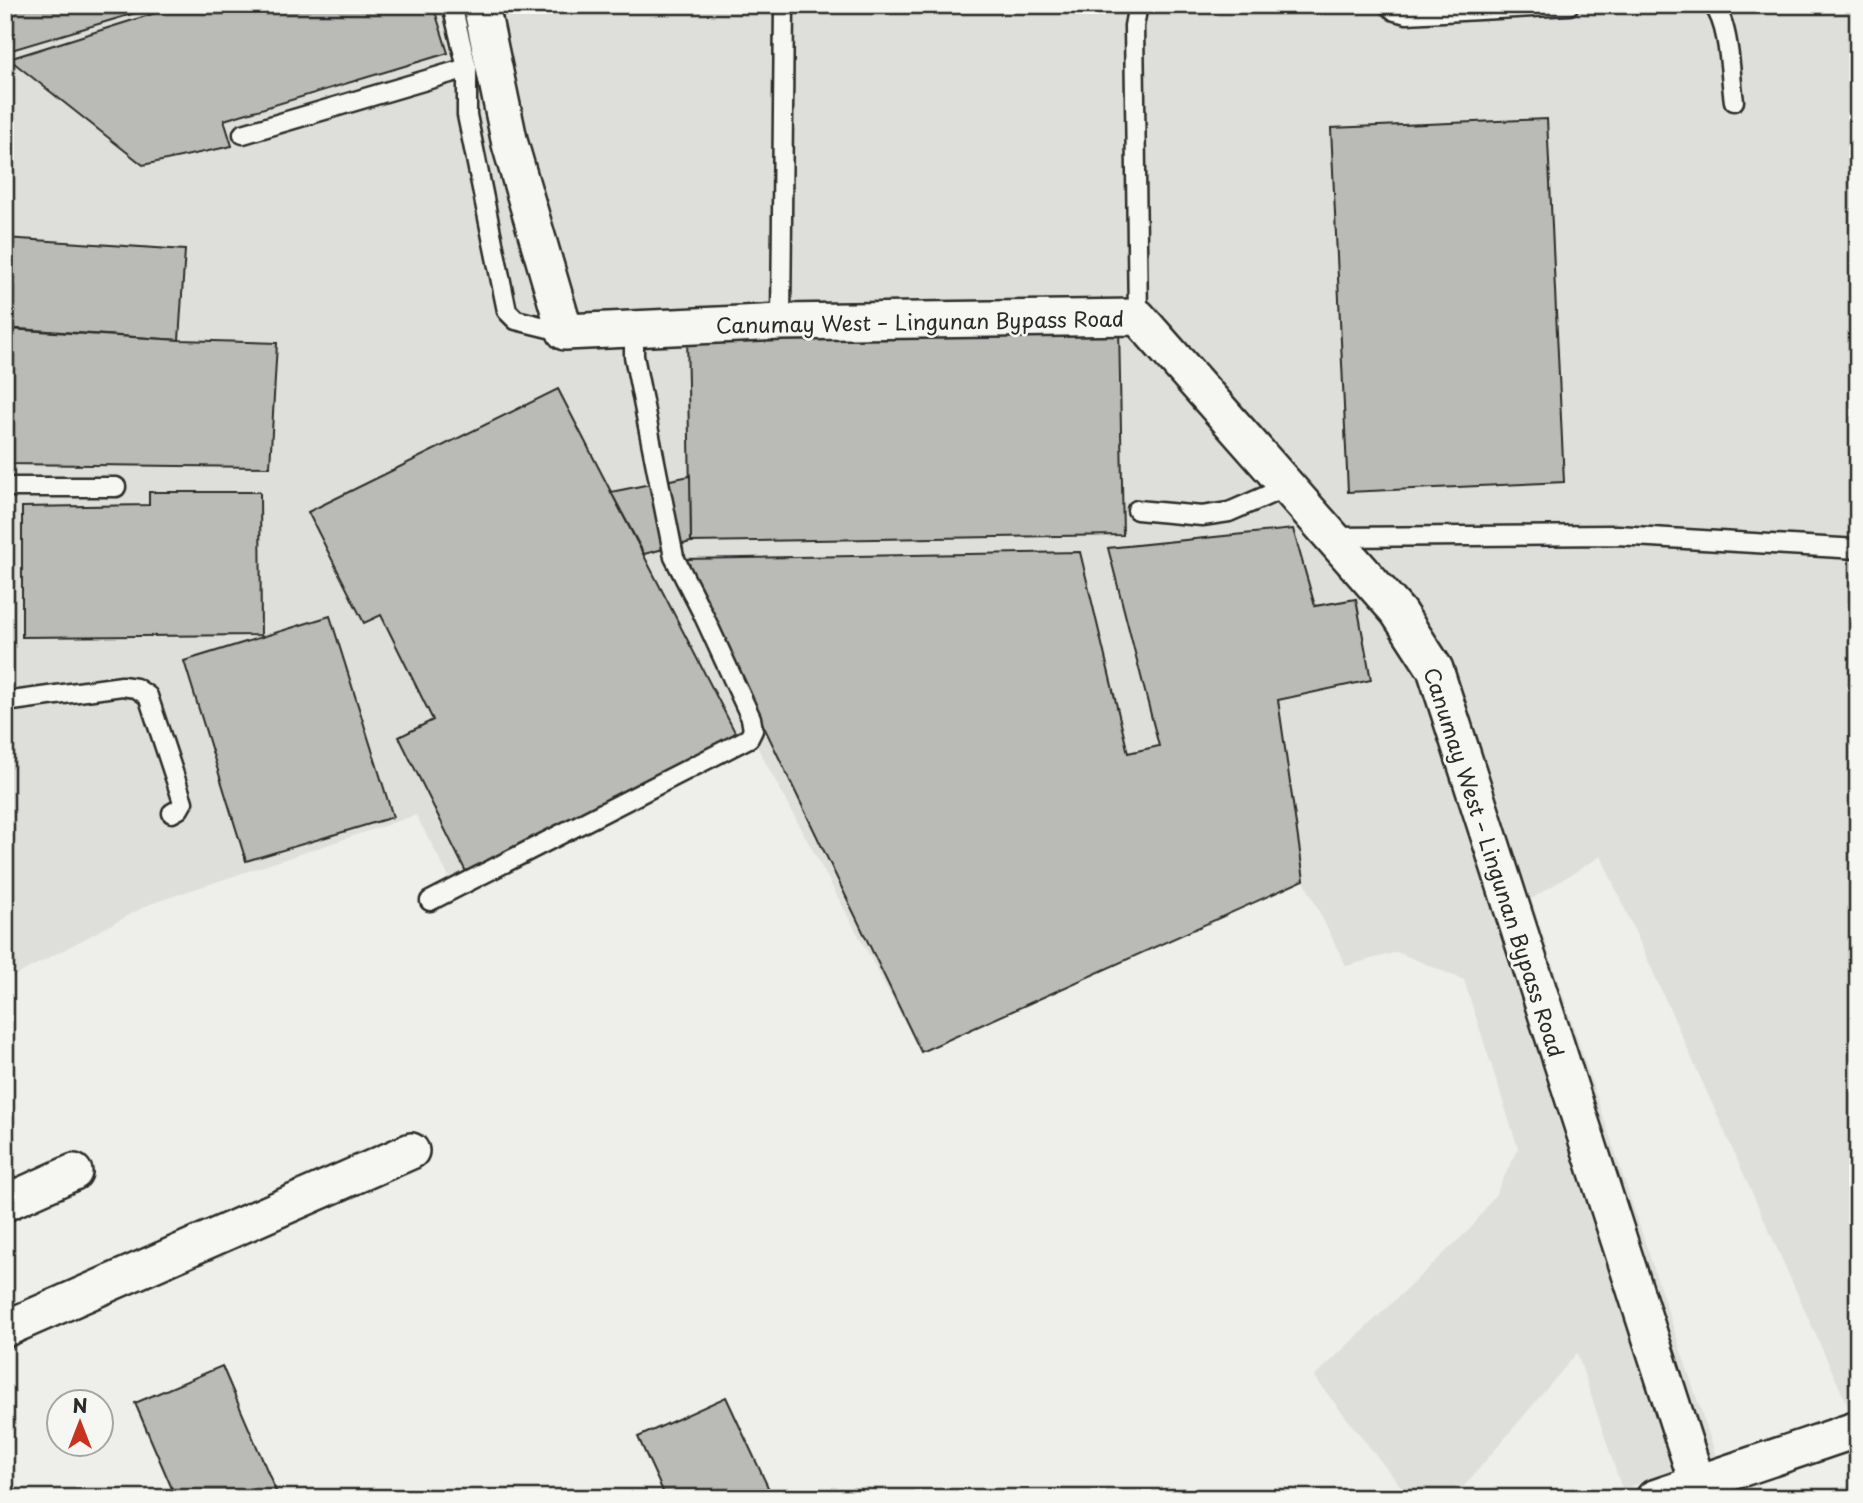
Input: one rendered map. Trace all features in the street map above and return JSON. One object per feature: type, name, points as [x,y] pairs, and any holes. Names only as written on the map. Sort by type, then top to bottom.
[{"type":"street","points":[[481,5],[510,144],[565,332]]},
{"type":"street","name":"Canumay West – Lingunan Bypass Road","points":[[565,332],[781,322],[1138,317],[1398,612],[1435,669],[1697,1482]]},
{"type":"street","points":[[5,1329],[411,1152]]},
{"type":"street","points":[[5,1203],[74,1172]]},
{"type":"street","points":[[1655,1498],[1858,1429]]},
{"type":"lane","points":[[452,5],[467,68],[467,115],[507,311],[516,320],[565,332]]},
{"type":"lane","points":[[781,322],[784,5]]},
{"type":"lane","points":[[1138,5],[1134,26],[1138,317]]},
{"type":"lane","points":[[1388,5],[1395,11],[1407,14],[1569,5]]},
{"type":"lane","points":[[1713,5],[1724,26],[1734,101]]},
{"type":"lane","points":[[243,134],[467,68]]},
{"type":"lane","points":[[430,901],[749,738],[753,730],[751,718],[674,557],[634,356],[634,329]]},
{"type":"lane","points":[[1137,510],[1202,516],[1229,512],[1289,486]]},
{"type":"lane","points":[[5,487],[116,487]]},
{"type":"lane","points":[[1334,537],[1617,535],[1858,549]]},
{"type":"lane","points":[[5,702],[122,686],[136,688],[148,696],[183,802],[179,809],[172,813]]},
{"type":"shaded area","points":[[5,5],[1858,5],[1858,1409],[1850,1411],[1601,856],[1531,899],[1717,1459],[1622,1489],[1577,1353],[1454,1498],[1410,1498],[1314,1377],[1473,1226],[1497,1192],[1518,1148],[1464,980],[1397,952],[1346,966],[1304,881],[921,1052],[753,739],[458,894],[416,815],[150,904],[5,981]]},
{"type":"building","points":[[5,5],[162,5],[5,52]]},
{"type":"building","points":[[181,5],[433,5],[448,53],[224,120],[232,146],[143,165],[9,59]]},
{"type":"building","points":[[1547,119],[1564,482],[1348,492],[1331,128]]},
{"type":"building","points":[[5,238],[185,250],[179,340],[5,328]]},
{"type":"building","points":[[1119,326],[1123,535],[691,542],[687,334]]},
{"type":"building","points":[[7,329],[277,343],[270,467],[7,464]]},
{"type":"building","points":[[558,389],[736,734],[468,876],[399,737],[433,720],[381,615],[364,623],[308,512]]},
{"type":"building","points":[[690,476],[691,542],[644,554],[611,492]]},
{"type":"building","points":[[149,492],[260,492],[261,635],[22,637],[22,507],[149,505]]},
{"type":"building","points":[[1293,529],[1315,606],[1356,599],[1371,680],[1278,700],[1304,880],[921,1052],[683,559],[1080,552],[1128,753],[1159,746],[1108,548]]},
{"type":"building","points":[[330,616],[393,817],[246,861],[184,661]]},
{"type":"building","points":[[222,1366],[279,1498],[176,1498],[135,1403]]},
{"type":"building","points":[[726,1397],[773,1498],[666,1498],[638,1437]]}]
